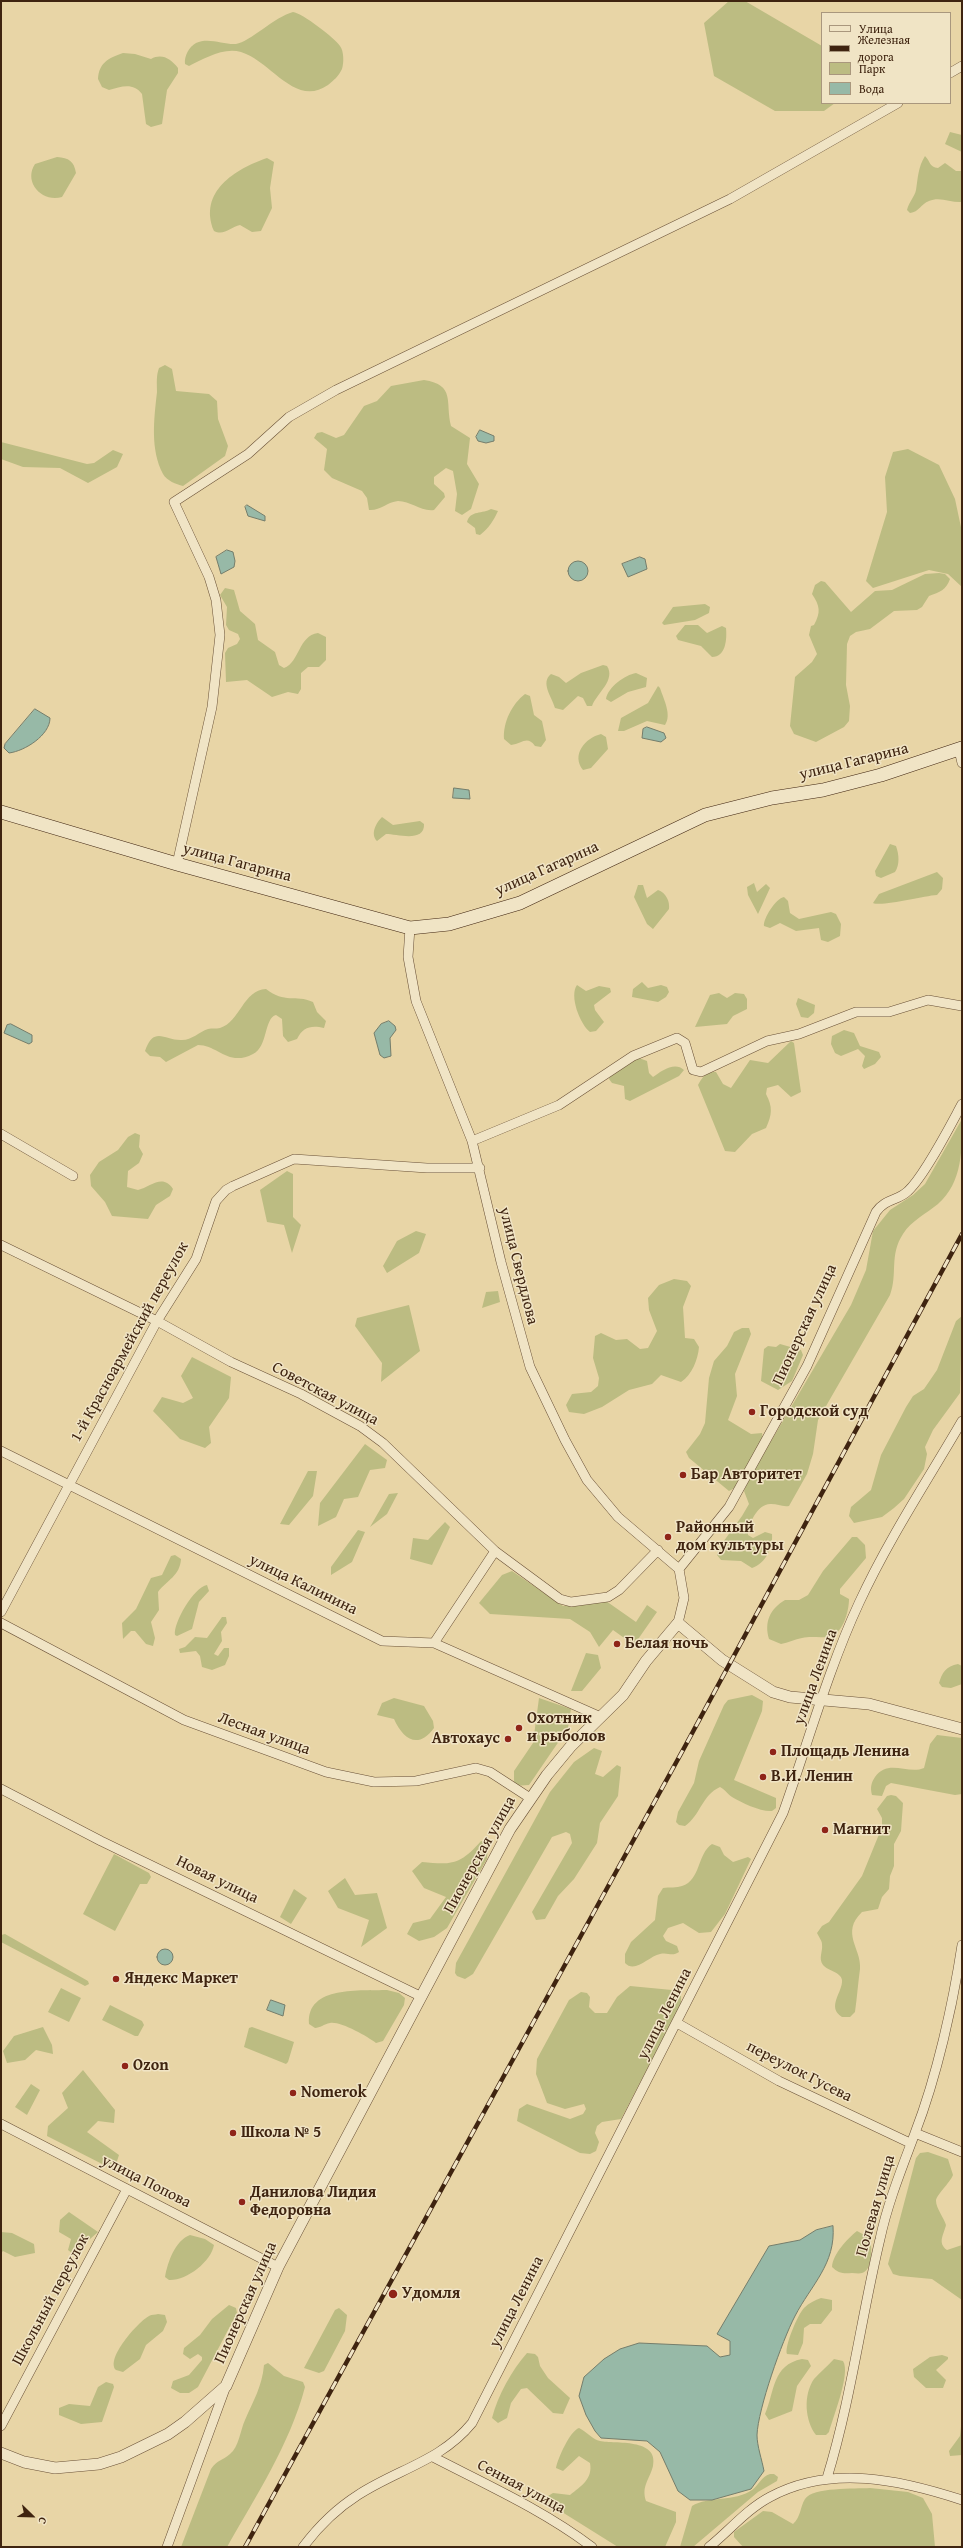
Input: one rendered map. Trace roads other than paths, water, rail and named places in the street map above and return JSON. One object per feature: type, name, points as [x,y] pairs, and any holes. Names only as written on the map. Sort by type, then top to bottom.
[{"type":"main road","name":"улица Гагарина","points":[[1,812],[177,864],[410,928],[449,924],[520,903],[705,815],[772,798],[823,790],[881,775],[960,749]]},
{"type":"street","points":[[951,72],[962,66]]},
{"type":"street","points":[[177,864],[212,707],[220,635],[216,600],[209,577],[174,502],[248,454],[289,417],[336,390],[730,199],[896,104]]},
{"type":"street","points":[[960,749],[962,764]]},
{"type":"street","name":"улица Свердлова","points":[[410,928],[408,957],[416,1001],[472,1141],[480,1168],[501,1262],[530,1367],[587,1480],[618,1517],[679,1569]]},
{"type":"street","points":[[472,1141],[559,1105],[633,1056],[677,1038],[685,1042],[693,1070],[701,1072],[767,1041],[799,1034],[856,1012],[889,1012],[928,1000],[962,1006]]},
{"type":"street","name":"Пионерская улица","points":[[167,2547],[226,2386],[278,2267],[420,1996],[510,1829],[530,1798],[571,1746],[624,1695],[646,1661],[678,1623],[684,1598],[679,1569],[729,1507],[807,1366],[871,1220],[881,1205],[908,1191],[962,1104]]},
{"type":"street","points":[[1,1134],[73,1176]]},
{"type":"street","name":"1-й Красноармейский переулок","points":[[1,1612],[68,1484],[157,1321],[196,1259],[216,1201],[226,1190],[294,1159],[427,1168],[480,1168]]},
{"type":"street","name":"Советская улица","points":[[1,1245],[157,1321],[231,1362],[301,1394],[360,1426],[383,1443],[495,1551],[560,1599],[571,1602],[608,1597],[619,1590],[658,1550]]},
{"type":"street","name":"улица Ленина","points":[[303,2547],[316,2529],[338,2509],[376,2485],[433,2457],[458,2440],[472,2423],[783,1813],[808,1743],[821,1699],[859,1604],[878,1564],[962,1421]]},
{"type":"street","name":"улица Калинина","points":[[1,1451],[382,1641],[434,1643],[601,1717]]},
{"type":"street","points":[[434,1643],[495,1551]]},
{"type":"street","name":"Лесная улица","points":[[1,1623],[184,1720],[326,1772],[374,1782],[416,1781],[476,1768],[490,1772],[530,1798]]},
{"type":"street","points":[[678,1623],[720,1658],[773,1692],[790,1697],[869,1704],[962,1729]]},
{"type":"street","name":"Новая улица","points":[[1,1789],[101,1841],[420,1996]]},
{"type":"street","name":"Полевая улица","points":[[827,2478],[840,2438],[880,2239],[894,2187],[915,2133],[937,2060],[962,1945]]},
{"type":"street","name":"переулок Гусева","points":[[677,2023],[779,2081],[910,2143]]},
{"type":"street","name":"улица Попова","points":[[1,2124],[278,2267]]},
{"type":"street","points":[[915,2133],[962,2152]]},
{"type":"street","name":"Школьный переулок","points":[[1,2426],[127,2189]]},
{"type":"street","points":[[1,2453],[24,2462],[56,2468],[99,2464],[121,2457],[168,2434],[191,2418],[226,2386]]},
{"type":"street","name":"Сенная улица","points":[[433,2457],[531,2507],[592,2547]]},
{"type":"street","points":[[709,2547],[770,2497],[787,2489],[827,2478],[898,2482],[962,2500]]},
{"type":"water","points":[[480,430],[494,436],[494,441],[486,443],[478,441],[476,437]]},
{"type":"water","points":[[247,505],[265,516],[265,521],[248,516],[245,507]]},
{"type":"water","points":[[227,550],[233,552],[235,561],[234,567],[221,574],[216,557]]},
{"type":"water","points":[[640,557],[645,559],[647,569],[628,577],[622,564]]},
{"type":"water","points":[[578,561],[585,564],[588,571],[585,578],[578,581],[571,578],[568,571],[571,564]]},
{"type":"water","points":[[35,709],[50,718],[46,730],[29,746],[9,753],[4,748],[5,744]]},
{"type":"water","points":[[647,727],[664,733],[666,738],[661,742],[642,738],[643,729]]},
{"type":"water","points":[[454,788],[469,790],[470,799],[453,798]]},
{"type":"water","points":[[389,1021],[395,1026],[396,1030],[390,1038],[391,1056],[384,1058],[380,1055],[374,1033],[381,1024]]},
{"type":"water","points":[[11,1024],[32,1035],[32,1042],[29,1044],[4,1033],[7,1025]]},
{"type":"water","points":[[165,1949],[172,1954],[173,1957],[168,1964],[165,1965],[158,1960],[157,1957],[162,1950]]},
{"type":"water","points":[[271,2000],[285,2005],[283,2016],[267,2010]]},
{"type":"water","points":[[833,2226],[833,2240],[827,2263],[795,2316],[766,2393],[758,2423],[757,2435],[764,2471],[751,2489],[712,2500],[690,2500],[678,2491],[660,2452],[647,2441],[601,2438],[595,2431],[586,2415],[579,2396],[584,2377],[604,2359],[620,2349],[639,2343],[707,2346],[720,2357],[730,2355],[730,2341],[717,2334],[769,2246],[800,2240],[816,2230]]},
{"type":"railway","points":[[245,2547],[683,1750],[962,1234]]},
{"type":"place","name":"Городской суд","points":[[752,1412]]},
{"type":"place","name":"Бар Авторитет","points":[[683,1475]]},
{"type":"place","name":"Районный дом культуры","points":[[668,1537]]},
{"type":"place","name":"Белая ночь","points":[[617,1644]]},
{"type":"place","name":"Охотник и рыболов","points":[[519,1728]]},
{"type":"place","name":"Автохаус","points":[[508,1739]]},
{"type":"place","name":"Площадь Ленина","points":[[773,1752]]},
{"type":"place","name":"В.И. Ленин","points":[[763,1777]]},
{"type":"place","name":"Магнит","points":[[825,1830]]},
{"type":"place","name":"Яндекс Маркет","points":[[116,1979]]},
{"type":"place","name":"Ozon","points":[[125,2066]]},
{"type":"place","name":"Nomerok","points":[[293,2093]]},
{"type":"place","name":"Школа № 5","points":[[233,2133]]},
{"type":"place","name":"Данилова Лидия Федоровна","points":[[242,2202]]},
{"type":"place","name":"Удомля","points":[[393,2294]]}]
